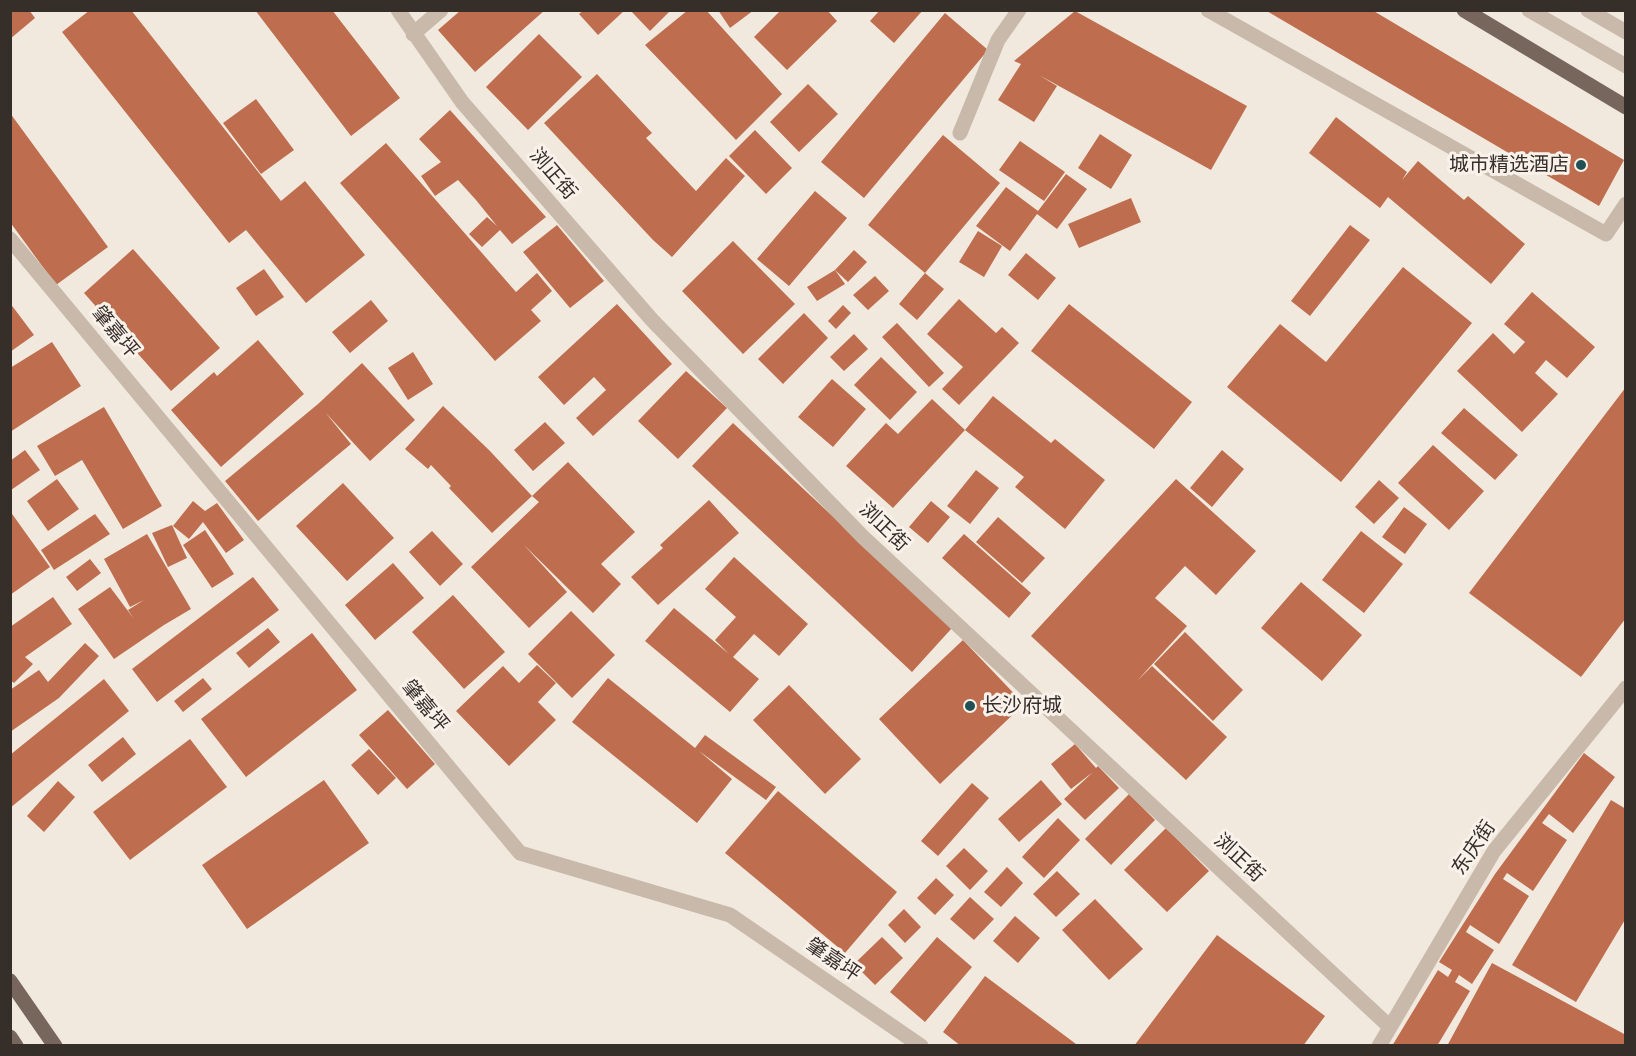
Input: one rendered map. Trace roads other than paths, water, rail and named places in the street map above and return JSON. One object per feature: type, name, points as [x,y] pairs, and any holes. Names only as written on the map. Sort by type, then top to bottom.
[{"type":"main road","points":[[1464,10],[1626,107]]},
{"type":"main road","points":[[10,981],[55,1046]]},
{"type":"main road","points":[[10,1037],[16,1046]]},
{"type":"street","name":"浏正街","points":[[398,10],[462,102],[652,320],[863,537],[1390,1027]]},
{"type":"street","points":[[413,34],[441,10]]},
{"type":"street","points":[[960,133],[998,40],[1019,10]]},
{"type":"street","points":[[1208,10],[1606,234],[1626,204]]},
{"type":"street","points":[[1529,10],[1626,66]]},
{"type":"street","points":[[1588,10],[1626,32]]},
{"type":"street","name":"肇嘉坪","points":[[10,239],[520,854],[730,915],[921,1046]]},
{"type":"street","name":"东庆街","points":[[1379,1046],[1494,851],[1626,688]]},
{"type":"place","name":"城市精选酒店","points":[[1581,165]]},
{"type":"place","name":"长沙府城","points":[[970,706]]}]
